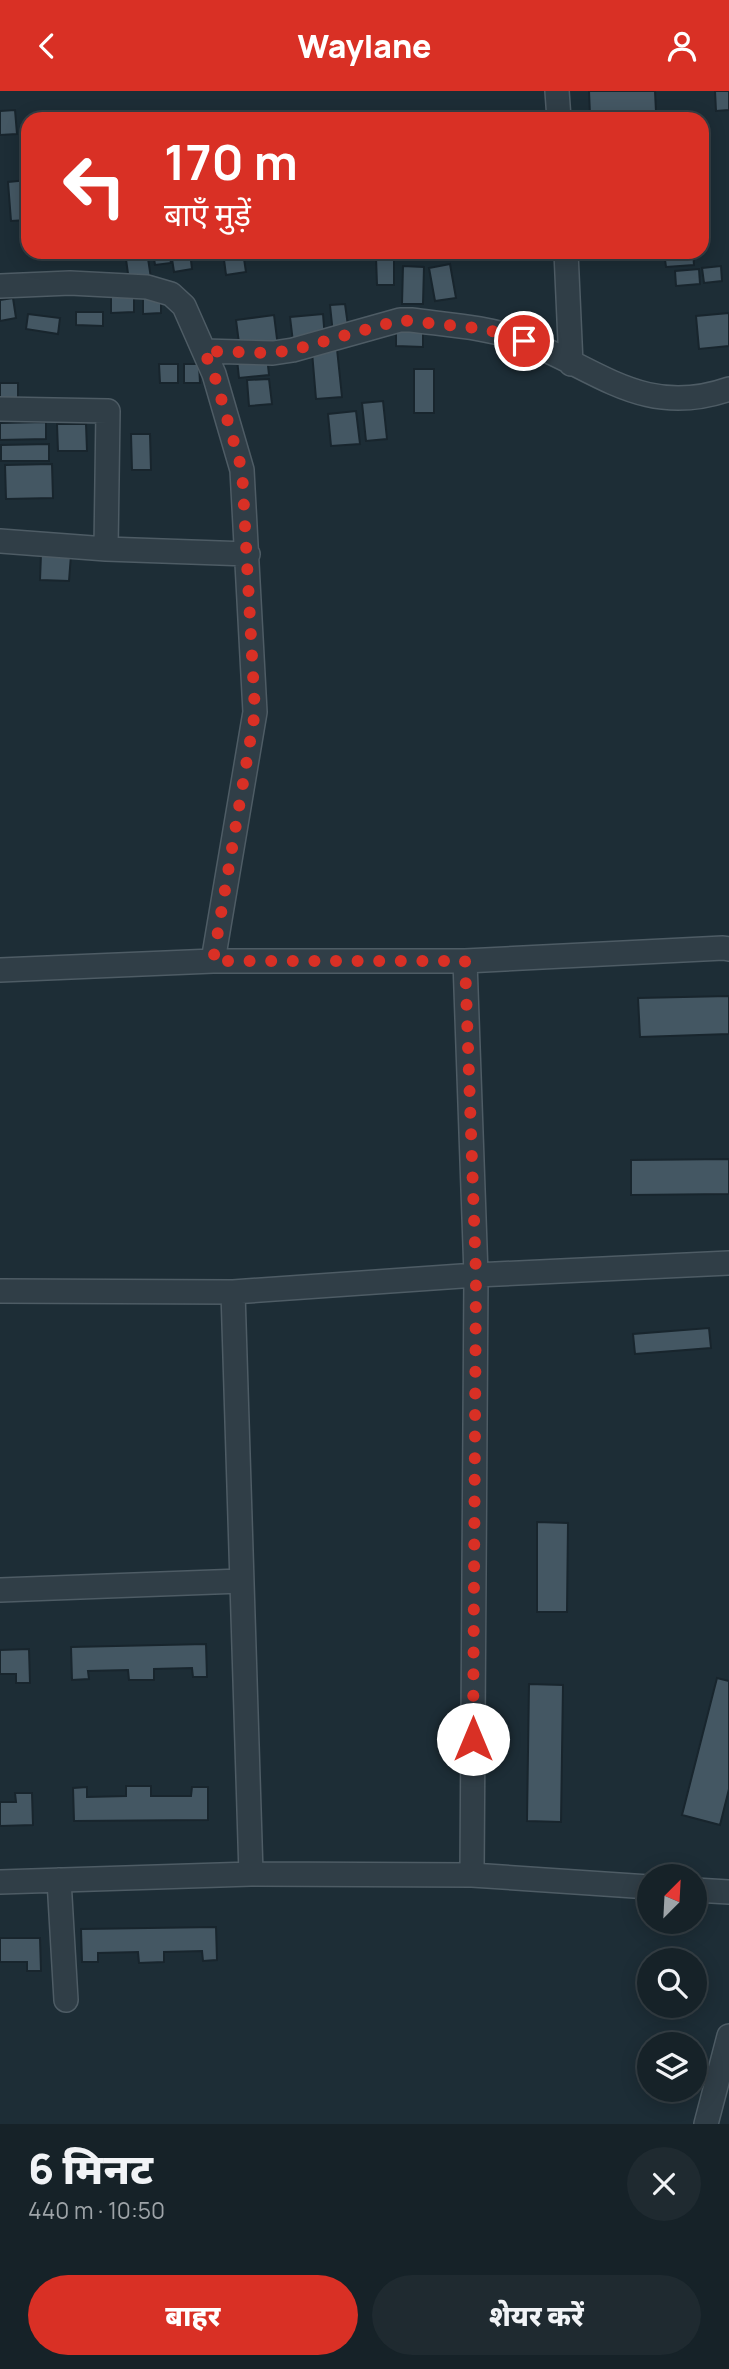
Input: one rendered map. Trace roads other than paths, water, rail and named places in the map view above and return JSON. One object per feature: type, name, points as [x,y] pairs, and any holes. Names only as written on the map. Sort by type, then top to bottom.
[{"type":"street","points":[[557,91],[558,112]]},
{"type":"street","points":[[566,259],[571,363]]},
{"type":"street","points":[[0,286],[70,283],[147,288],[172,294],[184,306],[214,374],[242,470],[255,712],[213,961]]},
{"type":"street","points":[[204,351],[272,353],[293,350],[400,320],[411,320],[485,329],[504,334],[648,397],[708,397],[729,389]]},
{"type":"street","points":[[0,409],[108,411],[106,549]]},
{"type":"street","points":[[0,541],[106,549],[248,554]]},
{"type":"street","points":[[0,970],[213,961],[465,961],[729,949]]},
{"type":"street","points":[[465,961],[476,1275],[472,1875]]},
{"type":"street","points":[[0,1291],[233,1292],[476,1275],[729,1263]]},
{"type":"street","points":[[233,1292],[251,1874]]},
{"type":"street","points":[[0,1590],[241,1581]]},
{"type":"street","points":[[0,1882],[251,1874],[472,1875],[637,1886]]},
{"type":"street","points":[[59,1880],[66,2000]]},
{"type":"street","points":[[707,1891],[729,1892]]},
{"type":"street","points":[[706,2124],[729,2036]]}]
